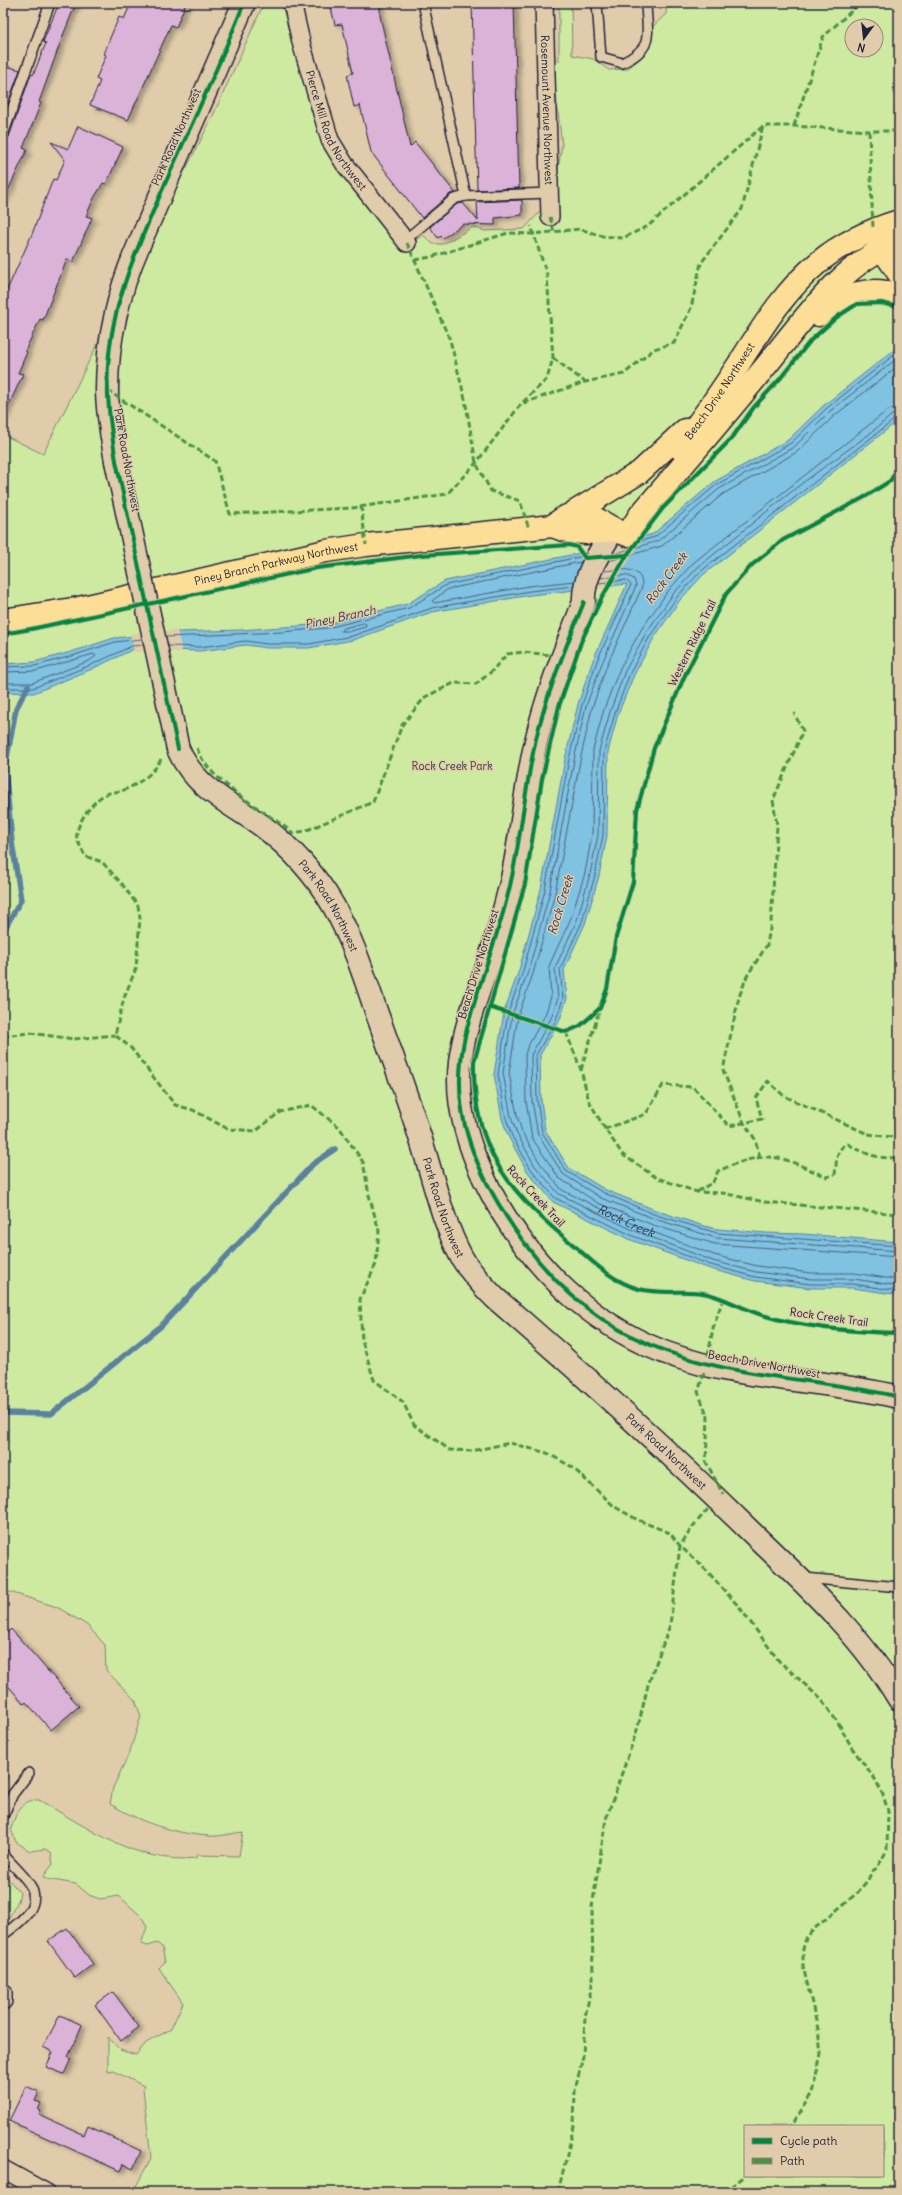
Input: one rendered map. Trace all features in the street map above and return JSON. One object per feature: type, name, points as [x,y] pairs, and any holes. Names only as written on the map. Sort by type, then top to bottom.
[{"type":"main road","name":"Beach Drive Northwest","points":[[617,537],[681,445],[713,403],[762,327],[792,288],[828,254],[873,229],[899,221]]},
{"type":"main road","points":[[873,229],[890,245],[899,274]]},
{"type":"main road","name":"Beach Drive Northwest","points":[[617,537],[640,515],[765,367],[807,313],[834,285],[890,245]]},
{"type":"main road","points":[[765,367],[813,320],[843,298],[855,292],[870,290],[899,295]]},
{"type":"main road","points":[[553,526],[562,517],[573,513],[640,472],[713,403]]},
{"type":"main road","points":[[573,513],[589,514],[617,537]]},
{"type":"main road","name":"Piney Branch Parkway Northwest","points":[[3,620],[79,608],[326,551],[366,545],[553,526],[566,532],[617,537]]},
{"type":"street","name":"Park Road Northwest","points":[[244,3],[138,247],[125,281],[108,363],[108,403],[116,462],[178,749],[189,770],[200,783],[262,826],[290,850],[311,872],[333,904],[352,944],[408,1099],[451,1235],[462,1258],[476,1278],[495,1298],[646,1431],[797,1577],[859,1642],[880,1669],[899,1699]]},
{"type":"street","name":"Pierce Mill Road Northwest","points":[[292,3],[302,46],[330,140],[344,163],[406,241]]},
{"type":"street","name":"Rosemount Avenue Northwest","points":[[544,3],[550,217]]},
{"type":"street","name":"Beach Drive Northwest","points":[[617,537],[583,591],[584,602],[555,676],[540,723],[531,764],[509,893],[463,1047],[459,1075],[460,1107],[472,1149],[501,1208],[538,1261],[592,1313],[620,1331],[648,1345],[706,1364],[899,1397]]},
{"type":"street","points":[[3,1992],[3,2001]]},
{"type":"street","points":[[3,2169],[35,2189]]},
{"type":"lane","points":[[3,134],[50,3]]},
{"type":"lane","points":[[423,3],[466,196]]},
{"type":"lane","points":[[597,3],[601,57],[622,63],[638,55],[648,42],[646,3]]},
{"type":"lane","points":[[406,241],[454,199],[466,196],[549,193]]},
{"type":"lane","points":[[797,1577],[899,1587]]},
{"type":"lane","points":[[3,1816],[13,1794],[29,1773]]},
{"type":"lane","points":[[3,1854],[30,1886],[34,1902],[28,1915],[3,1935]]},
{"type":"green space","name":"Rock Creek Park","points":[[264,3],[281,3],[311,88],[348,164],[407,232],[417,239],[423,235],[433,244],[443,244],[473,227],[485,231],[524,229],[553,198],[562,145],[552,60],[559,61],[559,3],[571,3],[572,55],[593,59],[609,70],[627,69],[641,58],[648,31],[666,14],[667,3],[899,3],[899,2192],[133,2192],[151,2158],[143,2089],[144,2086],[114,2071],[108,2072],[108,2037],[120,2050],[136,2055],[146,2043],[171,2029],[183,2003],[159,1968],[165,1962],[162,1947],[157,1943],[148,1946],[141,1944],[147,1927],[142,1917],[119,1896],[100,1899],[89,1895],[76,1884],[47,1879],[44,1876],[53,1864],[51,1852],[45,1849],[30,1851],[16,1842],[11,1829],[20,1808],[28,1802],[39,1800],[95,1833],[134,1850],[154,1856],[175,1859],[196,1858],[197,1855],[239,1856],[243,1832],[213,1836],[195,1835],[170,1830],[134,1817],[110,1804],[113,1788],[130,1751],[141,1716],[135,1700],[106,1670],[105,1645],[87,1625],[57,1607],[10,1592],[3,1592],[3,441],[6,436],[43,454],[147,244],[167,199],[187,167],[212,118]]},
{"type":"green space","points":[[3,1768],[8,1777],[3,1790]]},
{"type":"green space","points":[[3,1873],[20,1893],[18,1901],[9,1917],[3,1918]]},
{"type":"water","name":"Rock Creek","points":[[899,346],[899,420],[703,575],[680,600],[654,638],[634,675],[618,714],[608,752],[607,836],[599,876],[585,924],[564,970],[567,999],[559,1022],[540,1055],[541,1100],[545,1130],[569,1168],[606,1190],[658,1211],[704,1226],[718,1229],[766,1233],[804,1234],[899,1242],[899,1295],[853,1288],[810,1288],[755,1281],[710,1269],[631,1240],[553,1202],[527,1171],[509,1138],[502,1119],[494,1074],[504,1012],[519,970],[541,889],[565,759],[578,704],[593,660],[627,584],[531,595],[432,612],[353,640],[309,648],[267,648],[246,645],[200,651],[134,649],[92,669],[34,693],[3,692],[3,664],[34,662],[114,638],[178,632],[240,630],[326,624],[407,604],[445,581],[580,553],[653,534],[714,482],[788,440],[824,405]]},
{"type":"pier","points":[[646,534],[611,588],[571,592],[582,564],[578,551]]},
{"type":"pier","points":[[177,630],[182,652],[134,652],[130,634]]},
{"type":"building","points":[[59,3],[76,3],[39,102],[41,103],[23,148],[27,150],[3,201],[3,141],[9,137],[31,74],[33,75],[46,43],[43,42]]},
{"type":"building","points":[[131,3],[186,3],[176,27],[171,25],[128,120],[90,105],[100,81],[96,79],[106,55],[104,54],[110,38],[119,17],[124,19]]},
{"type":"building","points":[[330,3],[380,3],[380,16],[410,147],[415,142],[455,193],[450,194],[422,218],[371,152],[360,105],[354,107],[347,75],[353,73],[342,24],[335,25]]},
{"type":"building","points":[[472,3],[514,3],[519,188],[477,190]]},
{"type":"building","points":[[6,66],[20,70],[3,117],[3,74]]},
{"type":"building","points":[[78,126],[123,147],[106,184],[103,183],[86,216],[92,218],[73,262],[67,259],[43,320],[40,319],[25,351],[27,352],[18,373],[23,374],[3,418],[3,299],[32,234],[53,179],[56,180],[65,160],[51,142],[68,149]]},
{"type":"building","points":[[522,200],[522,215],[495,218],[495,225],[463,224],[443,238],[441,236],[438,238],[430,227],[457,204],[463,203],[478,221],[477,202]]},
{"type":"building","points":[[11,1629],[79,1706],[51,1730],[26,1702],[24,1704],[3,1680],[3,1637]]},
{"type":"building","points":[[67,1928],[93,1964],[75,1978],[48,1941]]},
{"type":"building","points":[[113,1992],[139,2027],[121,2041],[95,2005]]},
{"type":"building","points":[[60,2015],[82,2025],[68,2057],[71,2059],[64,2074],[46,2067],[53,2052],[43,2047]]},
{"type":"building","points":[[26,2086],[39,2092],[35,2101],[41,2103],[38,2110],[41,2111],[39,2115],[84,2135],[88,2126],[141,2151],[133,2169],[123,2164],[120,2171],[9,2121]]},
{"type":"waterway","points":[[3,932],[21,900],[12,842],[5,768],[16,709],[28,686]]},
{"type":"waterway","points":[[3,1413],[51,1414],[160,1327],[313,1164],[335,1149]]},
{"type":"marked path","points":[[794,126],[823,37],[860,3]]},
{"type":"marked path","points":[[415,260],[431,257],[508,233],[533,234],[580,229],[602,236],[623,238],[648,226],[763,126],[899,131]]},
{"type":"marked path","points":[[107,390],[215,461],[230,514],[352,508],[447,494],[476,463],[521,404],[585,382],[624,374],[654,349],[674,343],[691,308],[701,263],[742,209],[763,126]]},
{"type":"marked path","points":[[869,131],[873,229]]},
{"type":"marked path","points":[[550,217],[554,232]]},
{"type":"marked path","points":[[523,402],[547,379],[553,358],[547,275],[531,226]]},
{"type":"marked path","points":[[407,243],[450,340],[465,399],[476,463],[491,491],[520,501],[529,529]]},
{"type":"marked path","points":[[553,358],[585,382]]},
{"type":"marked path","points":[[361,506],[366,545]]},
{"type":"marked path","points":[[197,748],[203,760],[212,772],[239,795],[293,833],[305,831],[373,802],[402,725],[425,697],[454,683],[476,684],[491,672],[507,654],[523,652],[550,655]]},
{"type":"marked path","points":[[760,1157],[755,1139],[744,1123],[723,1070],[739,997],[747,976],[767,945],[771,923],[777,825],[773,800],[803,731],[794,713]]},
{"type":"marked path","points":[[161,759],[150,774],[133,786],[121,791],[106,794],[96,801],[86,813],[77,833],[77,839],[85,856],[102,862],[122,884],[138,906],[140,918],[136,968],[124,998],[115,1035],[131,1048],[175,1105],[193,1110],[228,1129],[256,1131],[280,1112],[311,1105],[339,1127],[363,1162],[369,1195],[379,1231],[376,1264],[360,1299],[362,1341],[374,1380],[403,1402],[414,1425],[450,1450],[471,1451],[510,1443],[547,1453],[572,1467],[615,1507],[638,1520],[670,1533],[680,1546],[708,1572],[740,1608],[779,1661],[822,1700],[840,1726],[852,1748],[875,1779],[883,1795],[888,1811],[887,1850],[877,1868],[872,1871],[868,1880],[857,1893],[814,1929],[806,1938],[803,1949],[803,1966],[818,2029],[821,2054],[812,2093],[792,2125]]},
{"type":"marked path","points":[[581,1070],[599,1011]]},
{"type":"marked path","points":[[566,1032],[581,1070],[589,1101],[605,1129],[623,1155],[657,1178],[697,1192],[722,1193],[765,1202],[899,1214]]},
{"type":"marked path","points":[[3,1036],[30,1033],[74,1039],[115,1035]]},
{"type":"marked path","points":[[605,1129],[646,1114],[663,1085],[693,1087],[729,1126],[762,1119],[756,1098],[768,1081],[784,1096],[868,1134],[899,1138]]},
{"type":"marked path","points":[[697,1192],[713,1182],[718,1171],[755,1158],[770,1157],[784,1159],[827,1177],[835,1174],[839,1152],[848,1144],[860,1151],[879,1157],[899,1157]]},
{"type":"marked path","points":[[708,1356],[713,1328],[723,1299]]},
{"type":"marked path","points":[[704,1373],[698,1392],[708,1417],[706,1462],[723,1494]]},
{"type":"marked path","points":[[558,2192],[574,2126],[575,2091],[583,2056],[585,2017],[593,1980],[592,1907],[606,1819],[638,1727],[648,1685],[670,1625],[680,1546],[694,1525],[708,1509]]},
{"type":"marked path","points":[[724,2192],[744,2177]]},
{"type":"cycle path","points":[[178,749],[116,461],[108,401],[108,365],[115,318],[136,251],[244,3]]},
{"type":"cycle path","name":"Rock Creek Trail","points":[[899,307],[881,303],[857,304],[837,317],[811,340],[779,380],[754,407],[732,438],[663,508],[627,555],[601,599],[581,642],[559,706],[542,779],[525,884],[474,1062],[475,1094],[480,1121],[488,1146],[500,1168],[515,1189],[533,1209],[591,1261],[613,1277],[630,1286],[648,1291],[708,1294],[762,1315],[795,1323],[865,1332],[899,1333]]},
{"type":"cycle path","name":"Western Ridge Trail","points":[[489,1007],[566,1032],[580,1026],[600,1008],[607,989],[616,937],[633,882],[637,810],[654,748],[685,675],[726,594],[752,565],[783,540],[863,498],[890,481],[899,467]]},
{"type":"cycle path","points":[[3,634],[317,568],[422,555],[569,545],[577,547],[585,558],[627,555]]},
{"type":"cycle path","points":[[584,602],[557,670],[540,721],[528,778],[516,855],[508,894],[464,1041],[461,1063],[461,1105],[470,1145],[487,1183],[521,1239],[546,1270],[573,1296],[602,1319],[633,1337],[668,1352],[705,1363],[747,1372],[861,1389],[899,1397]]},
{"type":"water label","name":"Piney Branch","points":[[340,617]]}]
